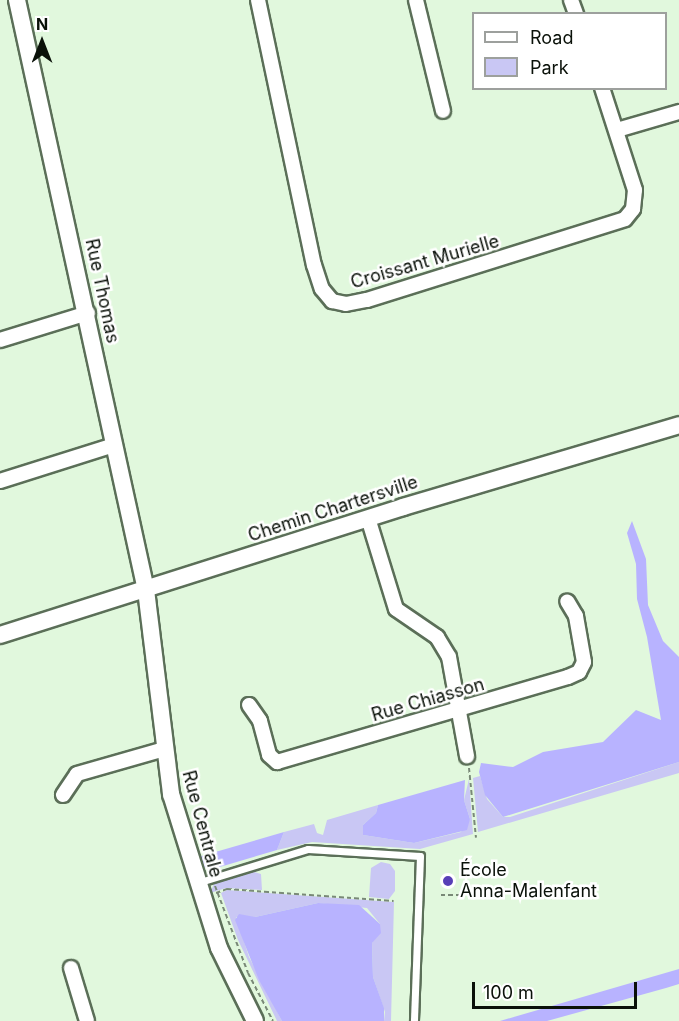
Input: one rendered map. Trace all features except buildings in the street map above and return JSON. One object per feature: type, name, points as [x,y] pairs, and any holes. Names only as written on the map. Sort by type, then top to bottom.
[{"type":"street","name":"Rue Thomas","points":[[17,0],[88,313],[146,590]]},
{"type":"street","name":"Croissant Murielle","points":[[258,0],[314,265],[322,289],[332,301],[346,304],[367,300],[625,219],[633,209],[635,190],[603,90]]},
{"type":"street","points":[[416,0],[443,111]]},
{"type":"street","points":[[617,130],[679,112]]},
{"type":"street","points":[[0,340],[88,313]]},
{"type":"street","name":"Chemin Chartersville","points":[[0,635],[368,518],[679,425]]},
{"type":"street","points":[[0,481],[114,445]]},
{"type":"street","points":[[368,518],[396,609],[444,644],[467,756]]},
{"type":"street","name":"Rue Centrale","points":[[146,590],[171,794],[206,891],[219,948],[250,1019]]},
{"type":"street","name":"Rue Chiasson","points":[[249,705],[260,721],[269,755],[277,762],[459,710],[579,672],[584,662],[576,616],[567,601]]},
{"type":"street","points":[[63,795],[77,774],[165,749]]},
{"type":"street","points":[[71,968],[87,1021]]},
{"type":"lane","points":[[206,891],[308,849],[420,856],[414,1021]]},
{"type":"path","points":[[467,756],[476,838]]},
{"type":"path","points":[[273,1021],[206,891],[227,889],[394,901]]},
{"type":"path","points":[[441,895],[464,896]]},
{"type":"green space","points":[[679,762],[679,773],[478,832],[473,778],[480,776],[487,799],[503,817],[510,817]]},
{"type":"green space","points":[[469,779],[473,834],[420,849],[312,842],[277,850],[284,832],[314,824],[317,833],[323,835],[327,820],[378,805],[376,813],[363,825],[363,835],[414,843],[461,832],[470,819],[464,800]]},
{"type":"green space","points":[[381,862],[390,864],[395,871],[395,891],[389,899],[369,897],[371,868]]},
{"type":"green space","points":[[254,872],[261,874],[262,890],[226,888],[210,893],[214,884]]},
{"type":"green space","points":[[227,890],[394,902],[391,1021],[384,1021],[385,1012],[373,977],[372,943],[380,924],[367,908],[318,903],[255,917],[236,917],[249,957],[282,1021],[277,1021],[238,940],[221,893]]},
{"type":"shaded area","points":[[632,521],[646,559],[648,605],[663,641],[679,657],[679,762],[503,817],[485,795],[479,772],[481,763],[513,767],[543,752],[603,742],[636,710],[661,720],[647,637],[637,599],[636,564],[627,533]]},
{"type":"shaded area","points":[[465,780],[464,800],[470,819],[467,830],[414,843],[363,835],[363,825],[376,813],[378,805]]},
{"type":"shaded area","points":[[284,832],[277,850],[213,869],[203,867],[198,857]]},
{"type":"shaded area","points":[[318,903],[359,905],[380,924],[381,933],[372,943],[373,977],[384,1008],[384,1021],[282,1021],[259,980],[235,920],[239,914],[255,917]]},
{"type":"shaded area","points":[[679,969],[679,984],[666,988],[547,1021],[500,1021]]},
{"type":"place","name":"École Anna-Malenfant","points":[[448,881]]}]
